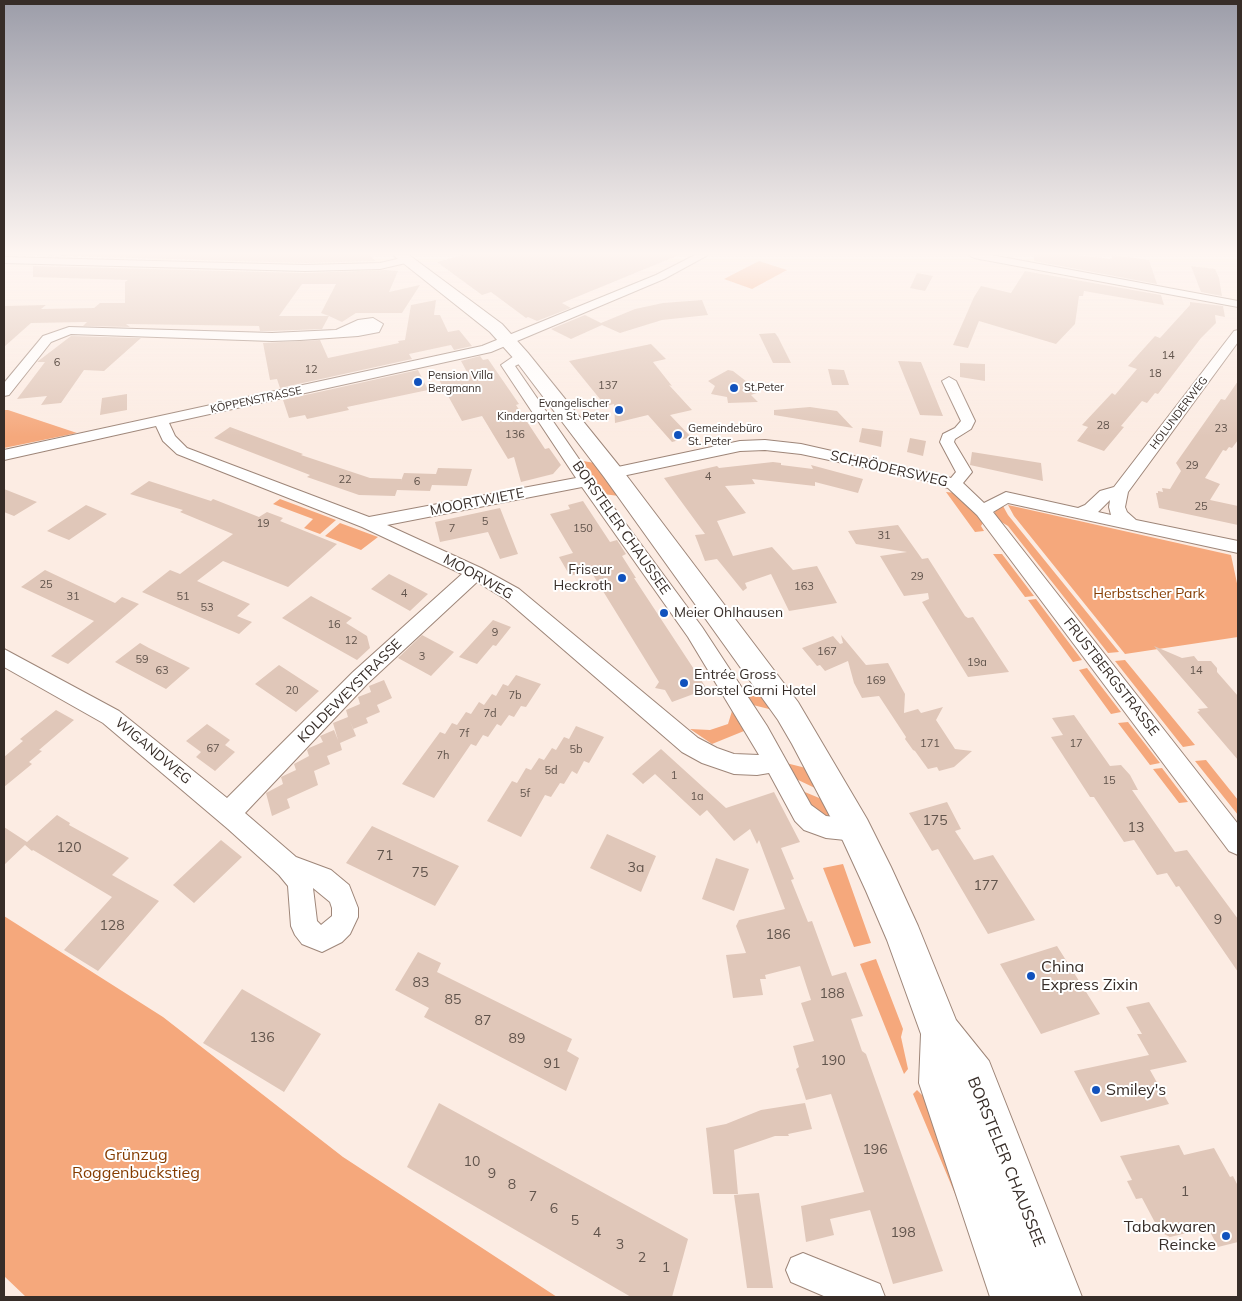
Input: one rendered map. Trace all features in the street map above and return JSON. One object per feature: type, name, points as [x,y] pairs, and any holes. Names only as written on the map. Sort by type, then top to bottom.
[{"type":"main road","name":"BORSTELER CHAUSSEE","points":[[480,316],[492,325],[522,356],[613,473],[788,711],[822,768],[855,830],[905,939],[941,1034],[974,1076],[1058,1297]]},
{"type":"main road","name":"BORSTELER CHAUSSEE","points":[[941,1034],[940,1083],[1014,1297]]},
{"type":"street","name":"KÖPPENSTRASSE","points":[[4,455],[486,349],[565,316]]},
{"type":"street","points":[[4,392],[47,340],[69,331],[272,337],[337,334]]},
{"type":"street","name":"HOLUNDERWEG","points":[[1080,513],[1091,509],[1106,495],[1120,491],[1238,334]]},
{"type":"street","name":"BORSTELER CHAUSSEE","points":[[522,356],[508,365],[586,481],[695,632],[759,733],[802,814],[813,822],[826,827],[855,830]]},
{"type":"street","points":[[950,381],[968,420],[960,431],[948,437],[947,442],[964,472],[954,484]]},
{"type":"street","name":"MOORWEG","points":[[161,420],[168,438],[182,451],[368,523],[475,573],[512,594],[690,745],[710,756],[734,764],[757,765],[775,762]]},
{"type":"street","name":"SCHRÖDERSWEG","points":[[613,473],[740,446],[765,445],[801,449],[922,475],[954,484],[983,504]]},
{"type":"street","name":"MOORTWIETE","points":[[368,523],[586,481]]},
{"type":"street","points":[[1120,491],[1117,507],[1120,514],[1131,525]]},
{"type":"street","points":[[983,504],[1006,497],[1238,547]]},
{"type":"street","name":"FRUSTBERGSTRASSE","points":[[983,504],[1238,843]]},
{"type":"street","name":"KOLDEWEYSTRASSE","points":[[228,814],[360,678],[475,573]]},
{"type":"street","name":"WIGANDWEG","points":[[4,657],[111,717],[288,866]]},
{"type":"street","points":[[802,1270],[867,1297]]},
{"type":"green space","points":[[4,410],[8,410],[77,433],[4,448]]},
{"type":"green space","points":[[583,461],[595,463],[619,496],[603,494]]},
{"type":"green space","points":[[946,492],[957,493],[984,521],[981,526],[984,531],[975,532]]},
{"type":"green space","points":[[280,499],[336,520],[320,534],[304,528],[313,519],[273,504]]},
{"type":"green space","name":"Herbstscher Park","points":[[1008,505],[1231,555],[1238,588],[1238,637],[1125,654],[1014,516]]},
{"type":"green space","points":[[1003,506],[1008,515],[1119,652],[1108,653],[1008,526],[993,517],[997,507]]},
{"type":"green space","points":[[340,523],[378,537],[361,550],[325,536]]},
{"type":"green space","points":[[993,554],[1002,554],[1034,596],[1025,597]]},
{"type":"green space","points":[[1036,599],[1082,660],[1073,662],[1028,600]]},
{"type":"green space","points":[[1125,660],[1195,745],[1183,747],[1115,661]]},
{"type":"green space","points":[[1087,668],[1121,712],[1111,714],[1079,670]]},
{"type":"green space","points":[[743,689],[762,692],[773,710],[753,705]]},
{"type":"green space","points":[[732,711],[744,731],[712,744],[690,729],[710,730],[728,724]]},
{"type":"green space","points":[[1128,722],[1160,763],[1150,765],[1118,723]]},
{"type":"green space","points":[[1206,760],[1238,800],[1238,815],[1195,761]]},
{"type":"green space","points":[[786,763],[806,768],[817,789],[794,778]]},
{"type":"green space","points":[[1162,768],[1188,802],[1179,803],[1153,769]]},
{"type":"green space","points":[[800,790],[824,800],[833,819],[814,815]]},
{"type":"green space","points":[[843,864],[871,943],[854,947],[823,868]]},
{"type":"green space","name":"Grünzug Roggenbuckstieg","points":[[4,916],[163,1017],[343,1157],[557,1297],[26,1297],[4,1276]]},
{"type":"green space","points":[[876,959],[903,1029],[901,1037],[908,1069],[904,1074],[860,964]]},
{"type":"green space","points":[[917,1090],[935,1108],[963,1198],[958,1201],[913,1094]]},
{"type":"building","points":[[4,316],[329,316],[322,329],[272,331],[260,331],[259,326],[126,324],[130,327],[83,326],[87,322],[31,323],[4,347]]},
{"type":"building","points":[[328,316],[352,316],[342,322],[329,316]]},
{"type":"building","points":[[409,316],[440,316],[448,332],[459,330],[472,346],[454,350],[451,345],[409,354],[412,359],[280,388],[277,379],[270,380],[263,343],[320,340],[328,358],[399,343],[398,341],[405,340]]},
{"type":"building","points":[[523,316],[551,316],[537,321]]},
{"type":"building","points":[[583,316],[601,323],[619,316],[701,316],[662,320],[620,333],[602,325],[571,339],[551,329]]},
{"type":"building","points":[[966,316],[1076,316],[1075,324],[1056,344],[979,321],[968,348],[953,345]]},
{"type":"building","points":[[1180,316],[1215,316],[1216,323],[1201,338],[1158,394],[1155,393],[1147,403],[1142,401],[1121,426],[1124,427],[1104,451],[1077,441],[1088,427],[1082,425],[1112,393],[1115,395],[1137,369],[1128,366],[1155,336],[1160,338]]},
{"type":"building","points":[[775,333],[791,363],[773,363],[759,334]]},
{"type":"building","points":[[71,336],[141,338],[104,371],[84,370],[61,403],[41,405],[47,396],[17,399],[45,362],[37,362]]},
{"type":"building","points":[[651,344],[666,359],[653,362],[672,386],[669,385],[692,410],[670,415],[691,437],[672,442],[648,415],[615,423],[614,404],[606,406],[569,361]]},
{"type":"building","points":[[480,356],[483,360],[488,359],[519,404],[516,405],[545,449],[549,448],[561,465],[553,474],[521,482],[514,457],[508,459],[482,416],[462,421],[438,378],[467,372],[461,361]]},
{"type":"building","points":[[898,361],[921,362],[943,416],[920,415]]},
{"type":"building","points":[[960,363],[985,364],[985,381],[960,377]]},
{"type":"building","points":[[828,369],[844,370],[849,385],[832,385]]},
{"type":"building","points":[[418,370],[428,390],[347,407],[349,410],[307,419],[305,415],[289,418],[283,400]]},
{"type":"building","name":"St.Peter","points":[[728,370],[733,371],[760,392],[751,395],[758,402],[728,403],[727,397],[711,394],[715,386],[708,381]]},
{"type":"building","points":[[1238,381],[1238,440],[1232,448],[1229,447],[1226,451],[1223,450],[1205,478],[1220,484],[1210,500],[1238,506],[1238,525],[1159,508],[1156,493],[1158,491],[1163,492],[1162,488],[1170,489],[1181,471],[1176,463],[1221,399],[1225,400]]},
{"type":"building","points":[[127,394],[127,410],[100,415],[102,398]]},
{"type":"building","points":[[810,407],[837,411],[853,428],[774,415],[774,410]]},
{"type":"building","points":[[230,427],[303,454],[301,455],[370,478],[402,479],[404,473],[436,474],[438,468],[472,469],[467,486],[432,485],[430,491],[397,490],[395,496],[359,495],[307,477],[310,475],[214,438]]},
{"type":"building","points":[[862,428],[883,431],[881,447],[859,442]]},
{"type":"building","points":[[910,438],[926,441],[923,456],[907,452]]},
{"type":"building","points":[[972,452],[1041,463],[1043,481],[970,465]]},
{"type":"building","points":[[773,462],[781,463],[781,465],[813,469],[811,465],[863,479],[858,493],[815,482],[815,486],[752,479],[755,484],[725,486],[746,513],[717,521],[733,556],[772,547],[793,570],[817,566],[837,603],[789,611],[771,574],[745,583],[747,588],[743,591],[717,559],[705,561],[695,535],[705,534],[664,478],[717,466],[719,468]]},
{"type":"building","points":[[149,481],[211,501],[213,499],[259,517],[267,512],[283,518],[280,521],[337,544],[288,587],[223,561],[197,581],[250,604],[237,616],[252,622],[239,634],[142,592],[170,570],[180,574],[233,534],[180,512],[183,510],[130,494]]},
{"type":"building","points":[[4,489],[37,502],[14,516],[4,512]]},
{"type":"building","points":[[583,501],[610,542],[617,540],[626,554],[622,556],[636,578],[634,578],[707,689],[672,702],[665,690],[655,688],[659,682],[590,570],[570,576],[559,557],[573,553],[550,514],[570,509],[568,505]]},
{"type":"building","points":[[86,505],[107,514],[69,540],[47,531]]},
{"type":"building","points":[[500,508],[518,554],[500,559],[488,532],[440,542],[435,522]]},
{"type":"building","points":[[898,525],[922,559],[928,558],[965,616],[968,618],[973,617],[1009,672],[968,677],[922,602],[929,599],[928,593],[904,596],[880,556],[907,552],[856,544],[848,531]]},
{"type":"building","points":[[45,570],[115,603],[122,597],[139,604],[68,664],[51,656],[94,621],[21,587]]},
{"type":"building","points":[[389,574],[428,594],[410,611],[371,589]]},
{"type":"building","points":[[311,596],[352,618],[346,623],[367,636],[370,648],[357,660],[282,618]]},
{"type":"building","points":[[493,620],[511,627],[496,646],[493,645],[477,664],[459,657]]},
{"type":"building","points":[[422,635],[454,652],[431,676],[398,658]]},
{"type":"building","points":[[841,635],[866,665],[888,663],[905,694],[904,713],[918,709],[921,713],[943,707],[936,720],[955,749],[972,751],[954,767],[939,771],[937,767],[928,769],[905,739],[906,737],[879,696],[862,698],[854,683],[848,661],[825,671],[820,665],[817,666],[802,648],[833,636],[840,644],[843,643]]},
{"type":"building","points":[[140,643],[190,668],[166,689],[115,662]]},
{"type":"building","points":[[1154,646],[1182,658],[1194,656],[1198,661],[1211,661],[1217,668],[1217,672],[1238,696],[1238,760],[1197,712],[1200,711],[1198,709],[1208,708]]},
{"type":"building","points":[[279,665],[319,691],[296,712],[255,684]]},
{"type":"building","points":[[516,675],[541,684],[526,707],[521,706],[514,717],[509,715],[501,726],[497,724],[488,737],[483,735],[476,746],[471,744],[434,798],[402,784],[440,732],[445,734],[452,723],[457,725],[466,712],[471,714],[479,702],[484,705],[492,694],[496,696],[503,684],[508,686]]},
{"type":"building","points":[[384,680],[392,698],[377,705],[380,712],[366,718],[368,723],[353,729],[356,736],[340,743],[342,750],[327,756],[330,764],[314,771],[318,785],[287,799],[290,808],[272,816],[266,793],[283,784],[281,777],[296,770],[294,764],[309,756],[307,750],[309,748],[323,742],[320,736],[334,730],[338,740],[333,723],[348,717],[346,710],[360,704],[358,697],[371,692],[369,686]]},
{"type":"building","points":[[56,710],[74,720],[39,750],[42,751],[29,762],[32,764],[4,787],[4,757],[23,741],[20,739]]},
{"type":"building","points":[[1074,715],[1110,766],[1121,765],[1130,775],[1138,790],[1132,790],[1175,852],[1187,850],[1238,919],[1238,972],[1179,886],[1176,887],[1167,873],[1157,875],[1134,840],[1124,842],[1094,797],[1090,797],[1051,737],[1063,735],[1052,718]]},
{"type":"building","points":[[207,724],[230,740],[225,745],[235,752],[215,771],[196,757],[201,752],[186,741]]},
{"type":"building","points":[[576,726],[604,737],[589,763],[584,761],[577,774],[572,771],[564,784],[560,783],[551,797],[545,795],[521,837],[487,821],[512,781],[517,783],[526,768],[531,770],[539,758],[544,760],[552,748],[556,750],[564,737],[569,739]]},
{"type":"building","points":[[661,749],[726,808],[774,792],[800,842],[781,848],[794,879],[791,880],[808,922],[812,921],[832,976],[846,972],[863,1016],[851,1019],[862,1051],[866,1054],[943,1271],[893,1284],[870,1210],[830,1219],[834,1235],[806,1242],[801,1206],[864,1192],[831,1094],[806,1100],[796,1069],[799,1067],[793,1046],[814,1041],[801,1003],[811,1000],[800,966],[765,975],[766,979],[760,979],[763,995],[733,998],[726,955],[746,953],[736,926],[739,920],[785,909],[759,840],[757,844],[750,829],[734,841],[707,810],[700,816],[655,774],[643,784],[632,774]]},
{"type":"building","points":[[947,802],[961,829],[955,831],[974,860],[993,855],[1035,920],[988,934],[938,849],[932,851],[909,813]]},
{"type":"building","points":[[57,815],[70,823],[69,825],[129,858],[112,875],[159,901],[98,971],[64,950],[112,897],[32,851],[25,845],[4,865],[4,827],[27,842]]},
{"type":"building","points":[[372,826],[459,866],[435,906],[346,863]]},
{"type":"building","points":[[607,834],[656,856],[641,892],[590,868]]},
{"type":"building","points":[[221,840],[242,857],[194,903],[173,885]]},
{"type":"building","points":[[716,858],[749,869],[734,911],[702,899]]},
{"type":"building","points":[[1057,946],[1100,1014],[1041,1034],[1000,964]]},
{"type":"building","points":[[418,952],[441,963],[437,972],[572,1039],[567,1051],[579,1058],[566,1091],[424,1017],[429,1008],[395,990]]},
{"type":"building","points":[[242,989],[321,1034],[284,1092],[203,1043]]},
{"type":"building","points":[[1149,1002],[1187,1062],[1150,1070],[1169,1104],[1101,1122],[1074,1071],[1149,1055],[1137,1034],[1142,1034],[1126,1007]]},
{"type":"building","points":[[439,1103],[688,1239],[672,1297],[631,1297],[407,1167]]},
{"type":"building","points":[[805,1103],[812,1129],[788,1134],[789,1136],[775,1136],[734,1150],[738,1194],[713,1194],[706,1128],[726,1124],[761,1110]]},
{"type":"building","points":[[1179,1145],[1184,1155],[1214,1148],[1230,1177],[1233,1176],[1238,1186],[1238,1242],[1218,1247],[1208,1228],[1170,1237],[1160,1232],[1142,1198],[1136,1199],[1127,1181],[1132,1180],[1120,1156]]},
{"type":"building","points":[[759,1193],[773,1288],[747,1288],[734,1195]]},
{"type":"place","name":"Pension Villa Bergmann","points":[[418,382]]},
{"type":"place","name":"St.Peter","points":[[734,388]]},
{"type":"place","name":"Evangelischer Kindergarten St. Peter","points":[[619,410]]},
{"type":"place","name":"Gemeindebüro St. Peter","points":[[678,435]]},
{"type":"place","name":"Friseur Heckroth","points":[[622,578]]},
{"type":"place","name":"Meier Ohlhausen","points":[[664,613]]},
{"type":"place","name":"Entrée Gross Borstel Garni Hotel","points":[[684,683]]},
{"type":"place","name":"China Express Zixin","points":[[1031,976]]},
{"type":"place","name":"Smiley's","points":[[1096,1090]]},
{"type":"place","name":"Tabakwaren Reincke","points":[[1226,1236]]}]
